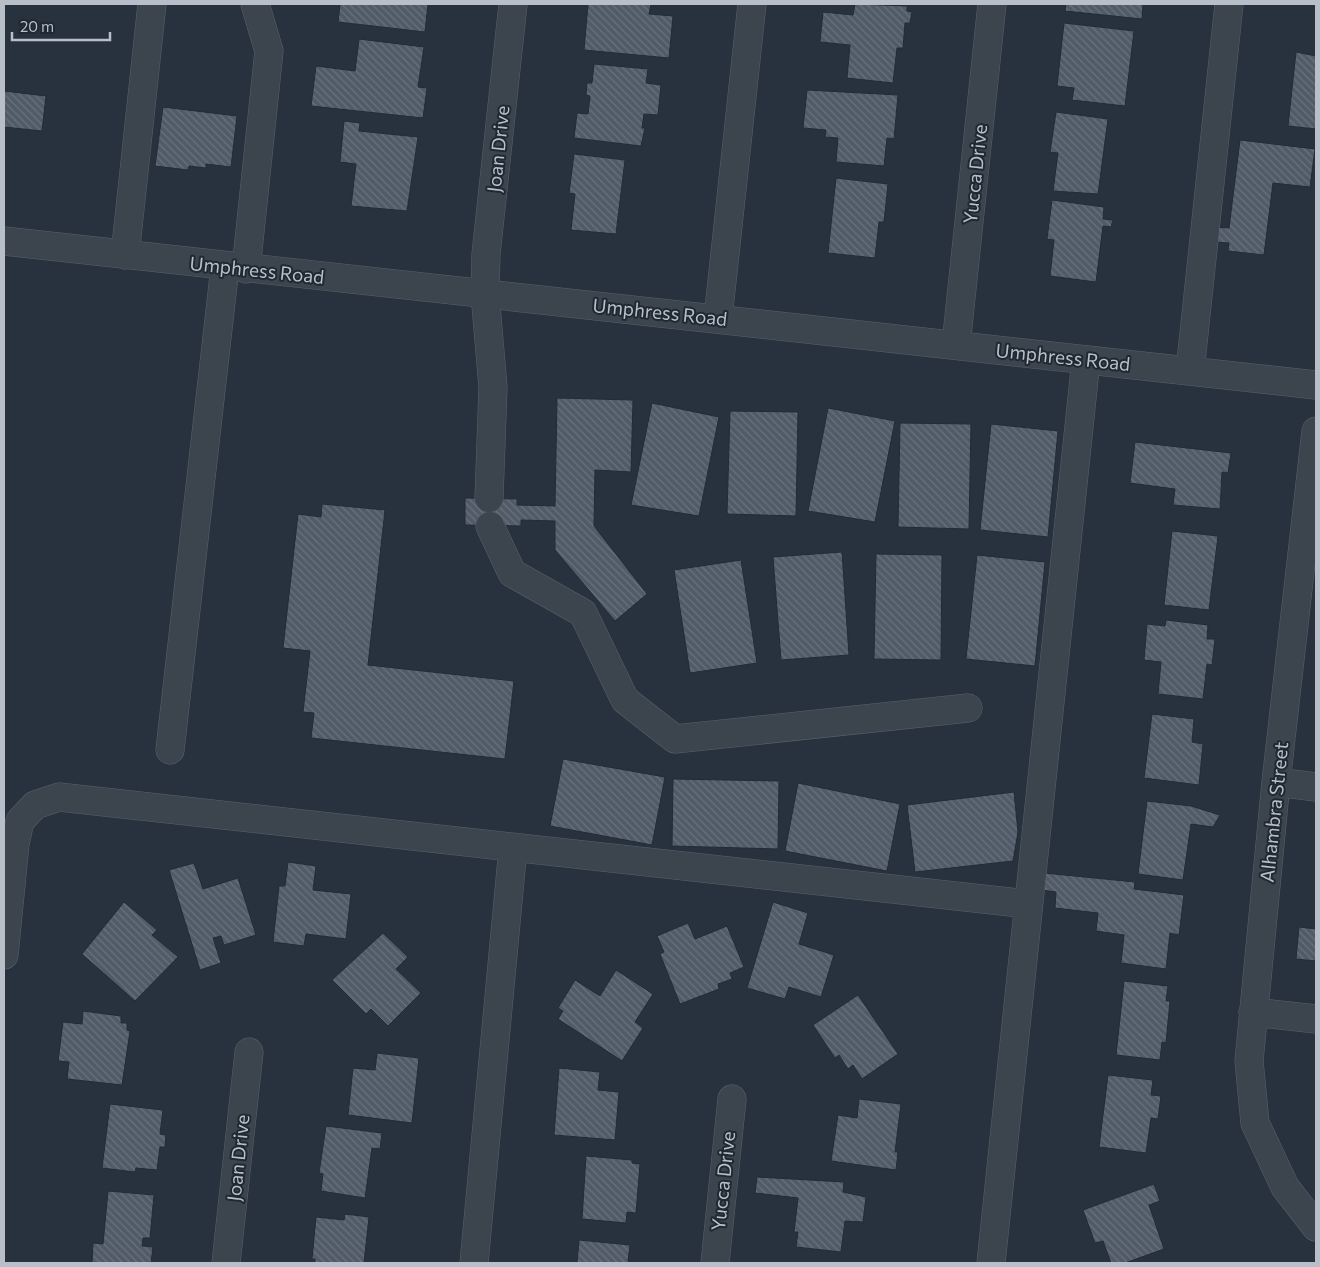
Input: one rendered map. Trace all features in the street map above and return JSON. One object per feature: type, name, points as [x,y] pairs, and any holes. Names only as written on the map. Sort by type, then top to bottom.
[{"type":"street","points":[[126,255],[152,4]]},
{"type":"street","points":[[170,750],[236,268],[269,51],[256,4]]},
{"type":"street","name":"Joan Drive","points":[[489,498],[492,387],[485,294],[486,254],[514,4]]},
{"type":"street","points":[[718,318],[752,4]]},
{"type":"street","name":"Yucca Drive","points":[[956,345],[992,4]]},
{"type":"street","points":[[1190,371],[1229,4]]},
{"type":"street","name":"Umphress Road","points":[[4,242],[718,318],[1316,385]]},
{"type":"street","points":[[991,1263],[1086,360]]},
{"type":"street","name":"Alhambra Street","points":[[1316,431],[1276,782],[1253,1012],[1250,1061],[1255,1123],[1285,1187],[1316,1227]]},
{"type":"street","points":[[490,526],[512,573],[583,613],[625,700],[675,739],[968,708]]},
{"type":"street","points":[[1276,782],[1316,787]]},
{"type":"street","points":[[4,955],[15,844],[20,820],[35,805],[59,797],[1028,904]]},
{"type":"street","points":[[474,1263],[513,848]]},
{"type":"street","points":[[1253,1012],[1316,1020]]},
{"type":"street","name":"Joan Drive","points":[[226,1263],[249,1052]]},
{"type":"street","name":"Yucca Drive","points":[[715,1263],[732,1099]]},
{"type":"building","points":[[340,4],[428,4],[425,32],[338,22]]},
{"type":"building","points":[[588,4],[651,4],[649,14],[673,16],[669,58],[584,50]]},
{"type":"building","points":[[855,4],[907,6],[907,11],[912,12],[910,23],[905,23],[903,48],[897,48],[893,83],[847,78],[850,45],[820,42],[823,12],[853,15]]},
{"type":"building","points":[[1066,4],[1143,4],[1142,19],[1065,11]]},
{"type":"building","points":[[1064,23],[1134,31],[1125,106],[1072,100],[1074,88],[1057,86]]},
{"type":"building","points":[[359,39],[424,47],[418,87],[427,88],[423,118],[311,106],[316,66],[355,71]]},
{"type":"building","points":[[1296,52],[1316,56],[1316,129],[1288,126]]},
{"type":"building","points":[[594,64],[648,69],[646,83],[661,85],[658,115],[644,114],[642,128],[645,128],[641,146],[574,138],[577,113],[588,114],[590,96],[586,95],[587,83],[592,83]]},
{"type":"building","points":[[807,90],[898,95],[894,139],[887,138],[884,166],[836,162],[838,138],[825,137],[826,130],[803,128]]},
{"type":"building","points":[[4,91],[46,96],[42,131],[4,127]]},
{"type":"building","points":[[163,107],[237,116],[231,167],[206,164],[206,168],[189,166],[188,170],[155,166]]},
{"type":"building","points":[[1056,112],[1108,119],[1098,194],[1053,191],[1058,153],[1050,152]]},
{"type":"building","points":[[344,121],[360,123],[359,131],[418,137],[407,211],[351,206],[356,164],[340,162]]},
{"type":"building","points":[[1240,140],[1315,149],[1310,187],[1273,183],[1264,255],[1228,251],[1229,243],[1214,242],[1215,227],[1229,228]]},
{"type":"building","points":[[574,154],[625,160],[616,234],[571,230],[575,194],[569,193]]},
{"type":"building","points":[[836,178],[888,184],[884,222],[879,222],[875,258],[828,253]]},
{"type":"building","points":[[1052,200],[1104,207],[1103,219],[1113,220],[1111,227],[1103,226],[1096,282],[1050,276],[1054,240],[1047,239]]},
{"type":"building","points":[[557,398],[633,400],[631,472],[595,470],[594,526],[647,594],[615,621],[555,550],[555,521],[521,520],[521,526],[465,525],[465,498],[517,499],[517,505],[555,506]]},
{"type":"building","points":[[652,403],[719,417],[699,516],[631,505]]},
{"type":"building","points":[[828,408],[895,421],[875,522],[808,511]]},
{"type":"building","points":[[730,411],[798,412],[796,516],[727,514]]},
{"type":"building","points":[[900,423],[971,424],[969,529],[898,527]]},
{"type":"building","points":[[991,424],[1058,431],[1048,537],[980,530]]},
{"type":"building","points":[[1135,442],[1231,453],[1228,473],[1222,472],[1220,509],[1173,505],[1175,489],[1130,483]]},
{"type":"building","points":[[322,504],[385,510],[368,665],[514,681],[505,759],[311,738],[314,713],[303,712],[310,651],[283,648],[298,514],[321,517]]},
{"type":"building","points":[[1172,531],[1218,536],[1209,610],[1164,605]]},
{"type":"building","points":[[842,552],[849,655],[781,660],[773,557]]},
{"type":"building","points":[[876,554],[942,555],[941,660],[874,659]]},
{"type":"building","points":[[977,555],[1045,562],[1035,666],[966,659]]},
{"type":"building","points":[[741,560],[757,663],[690,673],[674,570]]},
{"type":"building","points":[[1166,620],[1208,625],[1207,639],[1215,639],[1212,665],[1207,664],[1203,699],[1158,694],[1161,662],[1144,660],[1147,624],[1165,626]]},
{"type":"building","points":[[1152,714],[1194,719],[1192,742],[1203,744],[1199,785],[1144,778]]},
{"type":"building","points":[[563,759],[665,777],[652,845],[550,826]]},
{"type":"building","points":[[673,779],[779,781],[778,849],[672,846]]},
{"type":"building","points":[[798,783],[900,804],[887,871],[785,851]]},
{"type":"building","points":[[1014,792],[1018,832],[1013,861],[915,872],[907,805]]},
{"type":"building","points":[[1147,801],[1191,806],[1220,815],[1213,827],[1191,824],[1183,880],[1138,874]]},
{"type":"building","points":[[288,862],[316,866],[313,890],[351,894],[346,939],[306,934],[304,946],[273,942],[279,886],[285,886]]},
{"type":"building","points":[[194,863],[203,889],[238,878],[256,935],[224,945],[221,936],[213,938],[221,963],[200,970],[169,870]]},
{"type":"building","points":[[1044,873],[1135,882],[1134,889],[1184,895],[1179,935],[1170,933],[1166,969],[1121,963],[1124,935],[1096,931],[1098,913],[1055,908],[1056,892],[1042,890]]},
{"type":"building","points":[[124,902],[157,930],[152,935],[178,957],[135,1001],[82,954]]},
{"type":"building","points":[[773,902],[808,913],[799,944],[834,955],[821,997],[789,987],[785,999],[747,988]]},
{"type":"building","points":[[688,923],[695,939],[727,926],[744,967],[730,973],[732,979],[718,984],[719,989],[680,1004],[660,954],[664,952],[657,936]]},
{"type":"building","points":[[1299,927],[1316,929],[1316,961],[1296,959]]},
{"type":"building","points":[[383,933],[408,957],[396,969],[421,993],[388,1026],[371,1009],[366,1014],[332,980]]},
{"type":"building","points":[[616,970],[653,994],[635,1022],[643,1028],[622,1061],[558,1019],[563,1011],[558,1008],[575,980],[600,996]]},
{"type":"building","points":[[1124,981],[1168,986],[1166,1001],[1170,1001],[1166,1043],[1162,1042],[1160,1060],[1116,1055]]},
{"type":"building","points":[[858,995],[898,1054],[862,1079],[853,1065],[848,1069],[839,1055],[835,1058],[813,1025]]},
{"type":"building","points":[[83,1011],[121,1016],[121,1023],[127,1023],[127,1030],[130,1031],[122,1085],[67,1079],[69,1062],[58,1061],[63,1022],[82,1024]]},
{"type":"building","points":[[377,1053],[419,1058],[412,1123],[348,1115],[353,1068],[375,1070]]},
{"type":"building","points":[[559,1068],[600,1072],[598,1090],[619,1092],[615,1140],[554,1135]]},
{"type":"building","points":[[1108,1075],[1153,1080],[1151,1095],[1161,1096],[1158,1119],[1151,1118],[1146,1153],[1099,1147]]},
{"type":"building","points":[[859,1099],[901,1104],[895,1152],[898,1152],[896,1170],[831,1161],[838,1115],[857,1118]]},
{"type":"building","points":[[110,1104],[163,1110],[160,1134],[166,1135],[165,1147],[160,1147],[157,1170],[136,1168],[135,1172],[102,1168]]},
{"type":"building","points":[[326,1126],[382,1133],[380,1149],[372,1148],[365,1198],[321,1191],[323,1174],[319,1173]]},
{"type":"building","points":[[586,1156],[632,1160],[632,1163],[640,1164],[636,1213],[627,1212],[626,1223],[582,1219]]},
{"type":"building","points":[[757,1177],[844,1182],[843,1192],[866,1197],[863,1222],[845,1221],[841,1252],[796,1247],[798,1232],[794,1232],[798,1198],[755,1193]]},
{"type":"building","points":[[1154,1184],[1160,1201],[1149,1205],[1164,1249],[1125,1263],[1111,1263],[1103,1241],[1095,1243],[1083,1210]]},
{"type":"building","points":[[108,1191],[154,1195],[150,1238],[143,1238],[142,1246],[153,1247],[151,1263],[92,1263],[93,1243],[103,1244]]},
{"type":"building","points":[[345,1214],[369,1217],[364,1263],[315,1263],[315,1259],[312,1259],[316,1217],[344,1220]]},
{"type":"building","points":[[579,1240],[630,1245],[628,1261],[633,1263],[577,1263]]}]
